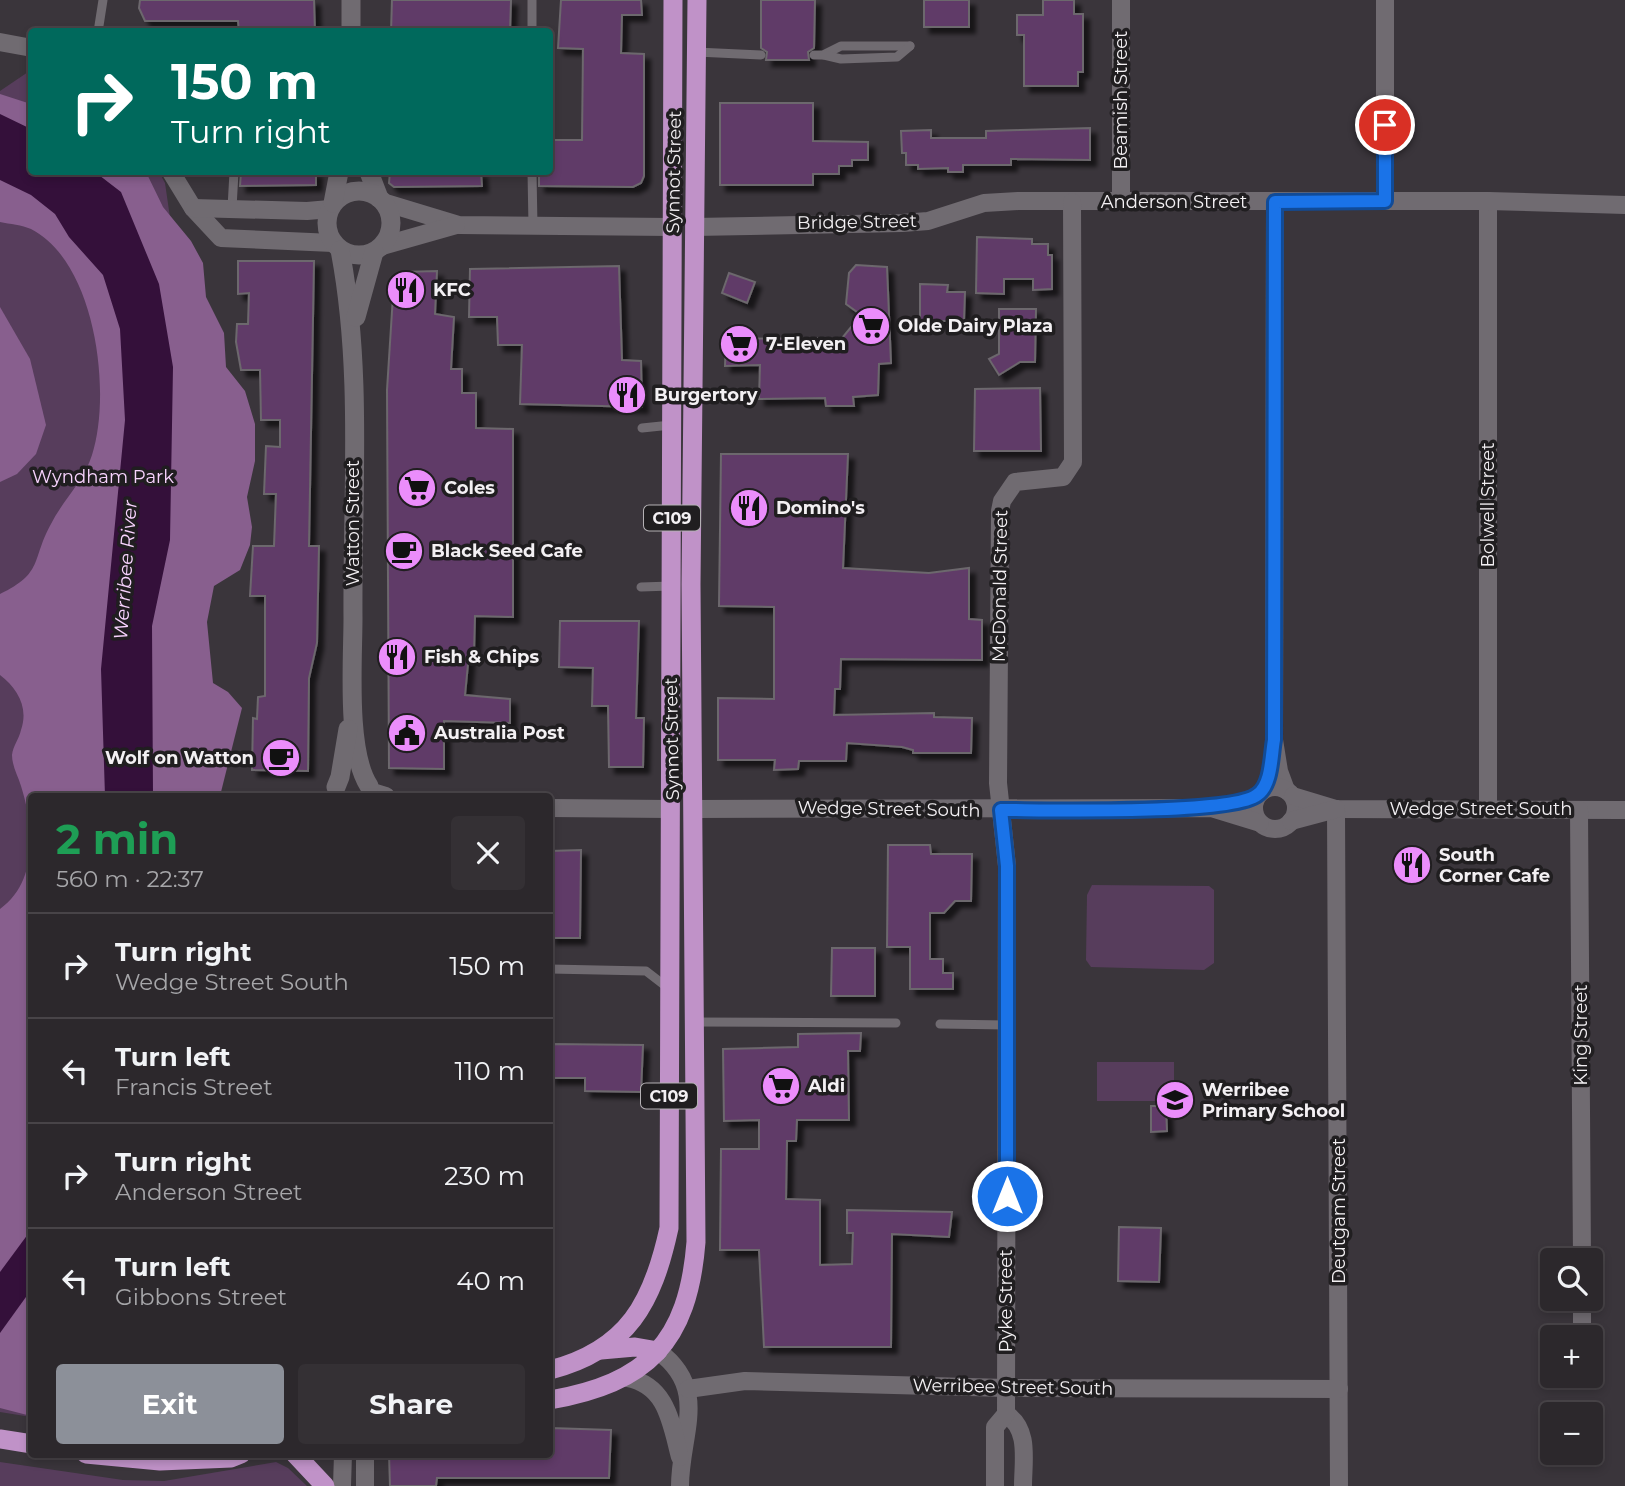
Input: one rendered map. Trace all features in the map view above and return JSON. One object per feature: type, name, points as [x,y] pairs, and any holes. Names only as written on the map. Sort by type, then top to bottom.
[{"type":"highway","name":"Synnot Street","points":[[673,0],[671,227],[682,426]]},
{"type":"highway","name":"Synnot Street","points":[[601,1350],[648,1299],[660,1269],[669,1228],[669,810],[681,585],[682,426],[694,227],[697,0]]},
{"type":"highway","points":[[671,227],[694,227]]},
{"type":"highway","name":"Synnot Street","points":[[659,1351],[681,1314],[693,1278],[694,809],[681,585]]},
{"type":"highway","points":[[669,810],[694,809]]},
{"type":"highway","points":[[669,1027],[694,1022]]},
{"type":"highway","points":[[601,1350],[635,1346],[659,1351]]},
{"type":"highway","name":"C109","points":[[553,1369],[572,1364],[601,1350]]},
{"type":"highway","name":"C109","points":[[553,1400],[587,1394],[627,1378],[659,1351]]},
{"type":"highway","points":[[0,1439],[28,1443]]},
{"type":"highway","points":[[129,1458],[160,1461],[231,1458]]},
{"type":"highway","points":[[299,1458],[326,1486]]},
{"type":"street","points":[[351,0],[351,28]]},
{"type":"street","name":"Beamish Street","points":[[1121,0],[1121,201]]},
{"type":"street","points":[[1385,0],[1385,201]]},
{"type":"street","points":[[0,43],[28,47]]},
{"type":"street","points":[[173,175],[212,232],[228,240],[337,247],[357,256],[459,225]]},
{"type":"street","points":[[337,247],[326,226],[338,175]]},
{"type":"street","points":[[370,175],[388,210],[391,229],[378,249]]},
{"type":"street","points":[[193,208],[307,211],[332,206],[350,192],[361,191],[459,225],[671,227]]},
{"type":"street","name":"Anderson Street","points":[[1018,201],[1488,201],[1625,205]]},
{"type":"street","name":"Bridge Street","points":[[694,227],[928,221],[984,203],[1018,201]]},
{"type":"street","name":"Bolwell Street","points":[[1488,201],[1488,809]]},
{"type":"street","name":"McDonald Street","points":[[1001,810],[998,783],[1000,511],[1002,501],[1015,482],[1063,477],[1073,462],[1072,202]]},
{"type":"street","points":[[1274,740],[1254,811],[1260,823],[1276,829],[1291,821],[1296,808],[1279,771],[1274,740],[1275,202]]},
{"type":"street","name":"Watton Street","points":[[337,247],[353,335],[353,712],[362,775],[376,793]]},
{"type":"street","name":"Watton Street","points":[[353,335],[362,288],[378,249]]},
{"type":"street","name":"Watton Street","points":[[333,791],[341,777],[353,712]]},
{"type":"street","points":[[333,791],[349,780],[376,793]]},
{"type":"street","points":[[1260,793],[1277,787],[1289,793]]},
{"type":"street","name":"Wedge Street South","points":[[694,809],[1211,808],[1260,793]]},
{"type":"street","name":"Wedge Street South","points":[[1289,793],[1336,809]]},
{"type":"street","points":[[553,808],[669,810]]},
{"type":"street","name":"Wedge Street South","points":[[1211,808],[1260,823]]},
{"type":"street","name":"Wedge Street South","points":[[1291,821],[1336,809],[1625,810]]},
{"type":"street","name":"Deutgam Street","points":[[1336,809],[1339,1486]]},
{"type":"street","name":"Pyke Street","points":[[995,1486],[995,1427],[1006,1413],[1007,866],[1001,810]]},
{"type":"street","name":"King Street","points":[[1579,810],[1582,1248]]},
{"type":"street","points":[[659,1351],[679,1370],[688,1389],[690,1420],[680,1457]]},
{"type":"street","points":[[627,1378],[645,1384],[660,1396],[669,1413],[680,1457],[680,1486]]},
{"type":"street","name":"Werribee Street South","points":[[688,1389],[755,1382],[1006,1388],[1339,1389]]},
{"type":"street","name":"Pyke Street","points":[[1006,1413],[1021,1429],[1023,1486]]},
{"type":"street","points":[[342,1486],[343,1458]]},
{"type":"street","points":[[365,1458],[365,1486]]},
{"type":"lane","points":[[99,28],[103,0]]},
{"type":"lane","points":[[532,0],[532,28]]},
{"type":"lane","points":[[819,55],[841,47],[910,46]]},
{"type":"lane","points":[[696,52],[761,55]]},
{"type":"lane","points":[[232,208],[234,175]]},
{"type":"lane","points":[[533,175],[533,226]]},
{"type":"lane","points":[[642,428],[682,426]]},
{"type":"lane","points":[[641,587],[681,585]]},
{"type":"lane","points":[[553,970],[646,971],[669,988]]},
{"type":"lane","points":[[694,1022],[896,1023]]},
{"type":"lane","points":[[940,1024],[1007,1025]]},
{"type":"green space","name":"Wyndham Park","points":[[28,72],[28,175],[161,175],[165,183],[173,238],[33,793],[28,793],[28,1417],[0,1412],[0,91]]},
{"type":"green space","name":"Wyndham Park","points":[[0,94],[28,103],[28,175],[147,175],[163,207],[191,241],[203,263],[206,297],[224,333],[226,367],[245,391],[255,424],[255,461],[247,497],[252,527],[250,545],[240,570],[214,586],[207,622],[213,683],[228,692],[242,708],[221,793],[28,793],[28,815],[12,755],[23,722],[22,706],[12,686],[0,675],[0,594],[30,572],[51,524],[84,473],[92,455],[98,429],[99,365],[84,299],[71,270],[53,246],[31,229],[0,222]]},
{"type":"green space","points":[[0,307],[30,359],[46,425],[36,454],[17,474],[0,482]]},
{"type":"green space","name":"Wyndham Park","points":[[28,864],[28,1415],[0,1408],[0,909],[12,898]]},
{"type":"green space","points":[[1092,885],[1209,886],[1214,890],[1214,963],[1204,970],[1091,967],[1086,960],[1087,895]]},
{"type":"green space","points":[[1097,1062],[1174,1062],[1174,1101],[1097,1101]]},
{"type":"green space","points":[[0,1462],[123,1480],[164,1481],[276,1462],[288,1468],[307,1486],[0,1486]]},
{"type":"water","name":"Werribee River","points":[[0,114],[28,128],[28,175],[99,175],[121,192],[159,284],[173,367],[170,540],[152,626],[153,793],[105,793],[101,669],[125,420],[120,329],[103,275],[69,237],[55,214],[31,195],[0,180]]},
{"type":"water","points":[[28,1234],[28,1294],[0,1333],[0,1272]]},
{"type":"building","points":[[140,0],[314,0],[315,28],[239,28],[238,21],[145,21],[139,8]]},
{"type":"building","points":[[392,0],[511,0],[510,28],[391,28]]},
{"type":"building","points":[[561,0],[641,0],[642,15],[622,15],[621,53],[644,54],[644,176],[641,183],[633,187],[539,186],[539,175],[553,175],[553,140],[582,140],[583,49],[558,48]]},
{"type":"building","points":[[761,0],[815,0],[814,48],[808,52],[809,60],[766,60],[767,52],[761,48]]},
{"type":"building","points":[[924,0],[969,0],[969,27],[924,27]]},
{"type":"building","points":[[1043,0],[1074,0],[1074,14],[1083,14],[1083,72],[1078,72],[1078,86],[1024,86],[1024,35],[1017,35],[1017,15],[1043,15]]},
{"type":"building","points":[[720,103],[813,103],[813,141],[868,142],[868,160],[852,160],[852,166],[839,166],[839,174],[813,174],[813,185],[720,185]]},
{"type":"building","points":[[1090,128],[1090,160],[1011,159],[1011,165],[963,165],[963,172],[948,172],[948,168],[918,169],[918,165],[906,165],[906,153],[902,153],[901,131],[931,130],[931,138],[986,138],[986,131]]},
{"type":"building","points":[[241,175],[316,175],[316,185],[240,186]]},
{"type":"building","points":[[390,175],[481,175],[482,186],[394,187],[389,183]]},
{"type":"building","points":[[977,237],[1032,239],[1032,244],[1048,244],[1048,255],[1052,255],[1052,289],[1033,290],[1033,279],[1004,279],[1004,294],[976,293]]},
{"type":"building","points":[[238,261],[314,261],[309,546],[319,546],[317,643],[309,678],[308,771],[252,770],[253,718],[257,719],[258,697],[265,696],[265,596],[250,596],[253,546],[274,546],[276,494],[264,494],[266,446],[280,447],[280,420],[261,420],[260,370],[241,370],[236,342],[237,324],[248,324],[249,293],[238,294]]},
{"type":"building","name":"Olde Dairy Plaza","points":[[856,265],[887,267],[891,363],[879,364],[878,395],[853,397],[854,406],[826,406],[825,398],[759,399],[760,365],[725,366],[726,339],[822,338],[834,348],[861,315],[846,304],[849,273]]},
{"type":"building","points":[[619,266],[622,360],[641,361],[642,407],[520,404],[522,345],[498,345],[497,317],[469,317],[470,269]]},
{"type":"building","points":[[437,271],[435,314],[454,317],[451,369],[462,369],[462,393],[476,393],[476,428],[513,429],[513,617],[475,616],[474,654],[469,654],[465,695],[510,699],[510,723],[444,721],[444,769],[389,768],[387,390],[394,280],[401,272]]},
{"type":"building","points":[[729,273],[755,282],[747,303],[722,293]]},
{"type":"building","points":[[920,284],[948,285],[947,292],[965,292],[964,321],[920,321]]},
{"type":"building","points":[[999,309],[1036,309],[1035,362],[1020,362],[999,375],[989,359],[999,354]]},
{"type":"building","points":[[1040,388],[1041,451],[974,451],[975,389]]},
{"type":"building","points":[[721,454],[848,454],[843,568],[929,573],[969,568],[969,619],[982,620],[982,660],[841,659],[840,689],[835,689],[834,715],[934,713],[934,717],[972,718],[971,753],[913,753],[913,750],[902,747],[847,743],[846,761],[799,761],[798,769],[774,770],[775,760],[718,760],[718,698],[774,699],[774,607],[719,606]]},
{"type":"building","points":[[560,621],[639,621],[636,718],[644,718],[643,767],[609,767],[608,706],[592,706],[593,668],[559,667]]},
{"type":"building","points":[[888,845],[930,845],[931,854],[972,854],[971,901],[955,901],[944,913],[930,913],[930,959],[943,959],[943,973],[953,973],[953,989],[910,989],[910,947],[887,947]]},
{"type":"building","points":[[581,850],[580,938],[553,938],[553,851]]},
{"type":"building","points":[[832,948],[875,948],[875,996],[831,996]]},
{"type":"building","points":[[861,1033],[860,1051],[848,1051],[849,1120],[797,1120],[796,1141],[787,1141],[786,1199],[820,1200],[820,1265],[852,1264],[853,1233],[847,1233],[847,1210],[952,1212],[949,1237],[892,1234],[891,1347],[764,1347],[759,1250],[720,1250],[721,1149],[759,1149],[759,1120],[724,1121],[723,1049],[798,1047],[798,1034]]},
{"type":"building","points":[[553,1044],[643,1045],[641,1092],[585,1091],[585,1078],[553,1078]]},
{"type":"building","points":[[1151,1106],[1166,1106],[1167,1131],[1151,1132]]},
{"type":"building","points":[[1119,1227],[1161,1228],[1159,1282],[1118,1281]]},
{"type":"building","points":[[553,1428],[611,1430],[609,1478],[437,1478],[436,1486],[390,1486],[389,1458],[553,1458]]},
{"type":"place","name":"KFC","points":[[406,290]]},
{"type":"place","name":"Olde Dairy Plaza","points":[[871,326]]},
{"type":"place","name":"7-Eleven","points":[[739,344]]},
{"type":"place","name":"Burgertory","points":[[627,395]]},
{"type":"place","name":"Coles","points":[[417,488]]},
{"type":"place","name":"Domino's","points":[[749,508]]},
{"type":"place","name":"Black Seed Cafe","points":[[404,551]]},
{"type":"place","name":"Fish & Chips","points":[[397,657]]},
{"type":"place","name":"Australia Post","points":[[407,733]]},
{"type":"place","name":"Wolf on Watton","points":[[281,758]]},
{"type":"place","name":"South Corner Cafe","points":[[1412,865]]},
{"type":"place","name":"Aldi","points":[[781,1086]]},
{"type":"place","name":"Werribee Primary School","points":[[1175,1100]]},
{"type":"route","points":[[1007,1196],[1007,866],[1001,810],[1211,808],[1256,797],[1263,790],[1268,778],[1274,740],[1275,202],[1385,201],[1385,125]]}]
